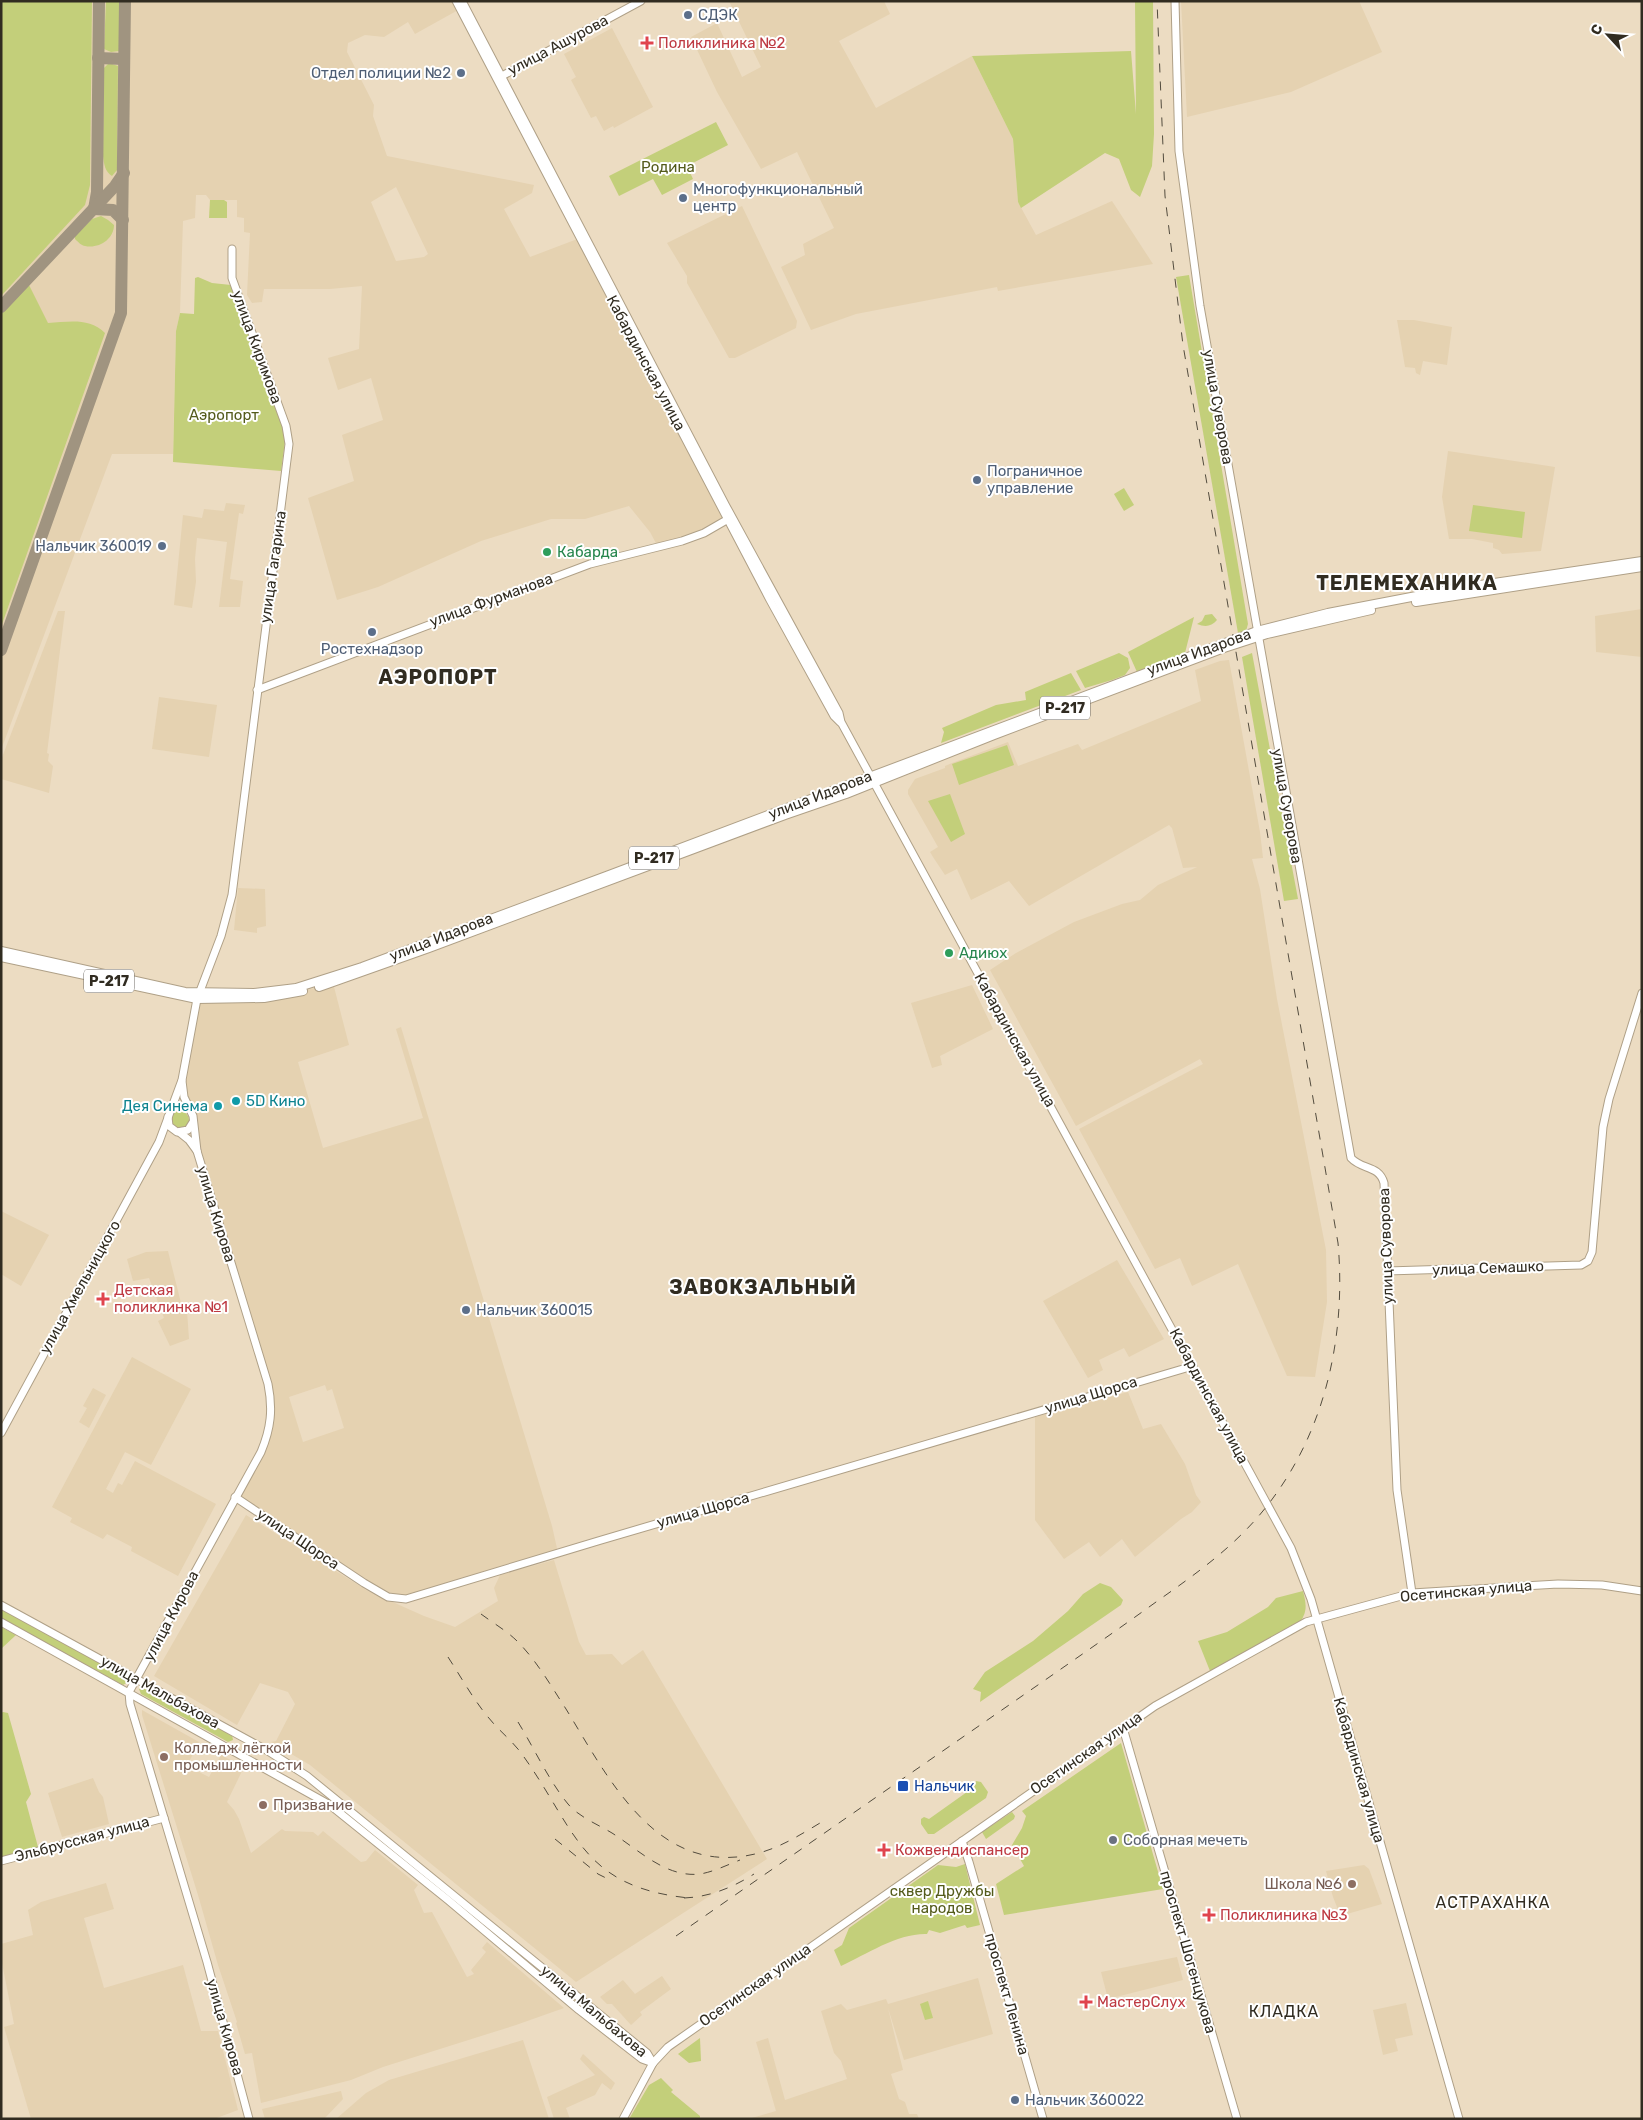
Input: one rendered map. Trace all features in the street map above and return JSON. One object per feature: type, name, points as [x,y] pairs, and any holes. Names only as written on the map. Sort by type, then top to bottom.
[{"type":"main road","name":"Кабардинская улица","points":[[456,1],[500,77]]},
{"type":"main road","name":"Кабардинская улица","points":[[462,1],[834,716],[840,722],[872,779],[1291,1548],[1317,1618],[1459,2119]]},
{"type":"main road","name":"улица Ашурова","points":[[500,77],[641,1]]},
{"type":"main road","name":"улица Суворова","points":[[1175,1],[1179,151],[1200,306],[1257,634],[1349,1151],[1352,1160],[1379,1172],[1384,1183],[1397,1497],[1412,1593]]},
{"type":"main road","name":"улица Киримова","points":[[232,249],[232,278],[283,419],[289,444]]},
{"type":"main road","name":"улица Гагарина","points":[[198,996],[220,936],[232,895],[289,444]]},
{"type":"main road","name":"улица Фурманова","points":[[257,690],[590,564],[682,541],[704,533],[730,518]]},
{"type":"main road","name":"улица Идарова","points":[[1,951],[198,996],[274,992],[296,988],[329,978],[994,735],[1257,634],[1337,611],[1460,588],[1642,561]]},
{"type":"main road","name":"улица Идарова","points":[[1257,634],[1435,598],[1642,567]]},
{"type":"main road","name":"улица Идарова","points":[[1,957],[198,996],[264,998],[292,994],[333,983],[382,965],[872,779]]},
{"type":"main road","name":"улица Семашко","points":[[1387,1271],[1581,1265],[1588,1261],[1592,1252],[1603,1127],[1609,1099],[1642,993]]},
{"type":"main road","points":[[159,1142],[178,1132],[188,1130],[193,1122],[184,1097],[182,1080],[198,996]]},
{"type":"main road","name":"улица Хмельницкого","points":[[1,1433],[159,1142],[182,1080]]},
{"type":"main road","points":[[190,1111],[179,1107],[170,1114],[169,1126],[189,1140],[197,1151]]},
{"type":"main road","name":"улица Кирова","points":[[193,1122],[197,1151],[268,1384],[271,1407],[266,1440],[129,1692],[130,1704],[230,2042],[249,2119]]},
{"type":"main road","name":"улица Щорса","points":[[235,1497],[374,1589],[393,1598],[406,1599],[605,1538],[1192,1366]]},
{"type":"main road","name":"Осетинская улица","points":[[623,2119],[653,2063],[672,2044],[1172,1694],[1317,1618],[1412,1593],[1558,1584],[1602,1586],[1642,1591]]},
{"type":"main road","name":"улица Мальбахова","points":[[1,1605],[272,1753],[307,1776],[647,2053],[653,2063]]},
{"type":"main road","name":"улица Мальбахова","points":[[1,1622],[330,1805],[434,1889],[578,2010],[642,2059],[653,2063]]},
{"type":"main road","name":"проспект Шогенцукова","points":[[1123,1728],[1237,2119]]},
{"type":"main road","name":"Эльбрусская улица","points":[[1,1861],[164,1818]]},
{"type":"main road","name":"проспект Ленина","points":[[962,1841],[1044,2119]]},
{"type":"shaded area","points":[[1,1],[456,1],[460,9],[415,34],[408,22],[384,37],[365,35],[348,43],[347,52],[374,105],[373,116],[387,156],[534,185],[532,193],[504,209],[530,257],[580,238],[728,520],[718,526],[658,547],[650,532],[629,506],[585,519],[551,519],[481,541],[378,587],[337,600],[308,498],[354,481],[342,435],[383,420],[371,378],[338,390],[328,358],[359,349],[362,286],[330,289],[264,289],[262,302],[252,303],[247,295],[250,233],[244,232],[244,218],[237,217],[237,200],[210,200],[206,195],[196,195],[195,218],[183,221],[180,313],[176,331],[173,454],[112,454],[1,750]],"holes":[[[396,187],[428,254],[424,257],[396,261],[371,202]]]},
{"type":"shaded area","points":[[729,1],[884,1],[890,14],[839,41],[876,108],[972,56],[1013,139],[1018,202],[1036,235],[1112,201],[1153,264],[998,291],[997,287],[856,314],[811,330],[781,267],[805,255],[803,244],[834,228],[797,152],[761,169],[717,92],[691,37],[717,23],[742,77],[761,67]]},
{"type":"shaded area","points":[[1181,1],[1359,1],[1382,52],[1291,92],[1187,117]]},
{"type":"shaded area","points":[[612,28],[653,107],[614,128],[613,126],[604,131],[596,116],[591,118],[571,80],[576,77],[564,54]]},
{"type":"shaded area","points":[[742,206],[797,321],[796,328],[735,358],[729,358],[687,283],[687,276],[667,243]]},
{"type":"shaded area","points":[[1397,320],[1414,320],[1452,327],[1447,365],[1423,361],[1420,375],[1416,373],[1415,368],[1405,367]]},
{"type":"shaded area","points":[[1448,451],[1555,467],[1541,551],[1502,554],[1499,550],[1493,548],[1493,543],[1472,539],[1449,539],[1442,497]]},
{"type":"shaded area","points":[[226,503],[245,505],[243,514],[239,513],[230,579],[243,581],[240,607],[219,607],[227,542],[197,538],[195,559],[196,582],[192,608],[174,605],[183,515],[202,518],[204,509],[224,511]]},
{"type":"shaded area","points":[[1642,609],[1642,657],[1596,652],[1595,616]]},
{"type":"shaded area","points":[[58,611],[65,611],[47,753],[49,754],[48,761],[53,766],[49,793],[1,779],[1,760]]},
{"type":"shaded area","points":[[1229,660],[1260,832],[1263,858],[1252,859],[1260,889],[1277,999],[1326,1250],[1327,1302],[1315,1377],[1287,1376],[1238,1264],[1192,1286],[1180,1258],[1155,1269],[1079,1129],[1203,1064],[1200,1059],[1076,1126],[990,970],[1016,953],[1074,922],[1122,904],[1140,900],[1158,885],[1197,867],[1183,868],[1172,828],[1169,825],[1029,906],[1009,881],[971,900],[957,869],[945,875],[930,852],[938,847],[908,794],[908,790],[915,779],[1008,742],[1018,766],[1078,744],[1082,750],[1201,701],[1195,670],[1220,661]]},
{"type":"shaded area","points":[[159,697],[217,705],[209,757],[152,749]]},
{"type":"shaded area","points":[[238,888],[265,889],[266,926],[257,928],[257,933],[234,930]]},
{"type":"shaded area","points":[[333,983],[349,1045],[298,1062],[323,1148],[423,1118],[396,1029],[401,1027],[552,1526],[558,1553],[445,1587],[393,1598],[235,1497],[261,1452],[271,1407],[184,1097],[185,1066],[197,999],[292,994]],"holes":[[[325,1385],[327,1391],[332,1389],[344,1428],[303,1442],[289,1397]]]},
{"type":"shaded area","points":[[972,985],[993,1029],[940,1056],[942,1065],[932,1068],[911,1003]]},
{"type":"shaded area","points":[[1,1211],[49,1235],[21,1286],[1,1274]]},
{"type":"shaded area","points":[[168,1251],[181,1303],[187,1311],[189,1339],[170,1346],[158,1321],[164,1318],[149,1278],[133,1281],[127,1259],[146,1252]]},
{"type":"shaded area","points":[[1117,1260],[1164,1339],[1129,1357],[1124,1348],[1099,1360],[1103,1370],[1088,1378],[1043,1301]]},
{"type":"shaded area","points":[[132,1357],[191,1389],[151,1465],[125,1452],[106,1489],[113,1493],[118,1483],[122,1485],[135,1461],[216,1504],[178,1576],[131,1551],[132,1547],[107,1534],[103,1539],[70,1522],[72,1518],[52,1507]]},
{"type":"shaded area","points":[[93,1388],[106,1395],[89,1428],[79,1422],[87,1408],[83,1406]]},
{"type":"shaded area","points":[[1128,1392],[1143,1429],[1161,1424],[1185,1464],[1196,1495],[1201,1502],[1192,1512],[1135,1557],[1122,1539],[1100,1557],[1089,1542],[1064,1559],[1035,1520],[1035,1417]]},
{"type":"shaded area","points":[[246,1515],[368,1591],[424,1616],[455,1627],[498,1601],[494,1588],[500,1575],[554,1560],[579,1642],[586,1655],[612,1654],[622,1665],[643,1650],[767,1859],[576,1982],[310,1765],[271,1742],[276,1741],[295,1704],[288,1692],[260,1683],[237,1725],[154,1676]]},
{"type":"shaded area","points":[[142,1710],[199,1742],[187,1766],[209,1777],[221,1755],[244,1767],[227,1802],[239,1819],[251,1853],[282,1829],[285,1831],[313,1832],[318,1836],[323,1831],[361,1862],[366,1861],[375,1850],[418,1885],[414,1890],[424,1913],[432,1912],[467,1977],[474,1974],[471,1970],[486,1952],[482,1948],[487,1942],[564,2008],[383,2067],[351,2080],[261,2103],[252,2053],[245,2054],[237,2022],[218,1965]]},
{"type":"shaded area","points":[[93,1778],[103,1797],[109,1824],[62,1837],[48,1793]]},
{"type":"shaded area","name":"Школа №6","points":[[1364,1865],[1369,1869],[1382,1904],[1347,1914],[1345,1910],[1339,1912],[1326,1871]]},
{"type":"shaded area","points":[[106,1883],[114,1909],[84,1918],[104,1988],[183,1965],[201,2031],[218,2031],[238,2110],[214,2119],[31,2119],[4,2027],[14,2024],[1,1958],[1,1944],[33,1935],[28,1910],[41,1902]]},
{"type":"shaded area","points":[[1177,1957],[1183,1980],[1108,1999],[1101,1972]]},
{"type":"shaded area","points":[[662,1976],[671,1989],[640,2012],[642,2015],[631,2025],[612,2004],[607,2004],[600,1997],[623,1980],[635,1994]]},
{"type":"shaded area","points":[[978,1978],[993,2034],[904,2060],[888,2008],[903,2070],[891,2074],[899,2099],[905,2102],[909,2114],[917,2114],[919,2119],[748,2119],[776,2111],[756,2042],[768,2038],[785,2100],[847,2079],[841,2061],[834,2053],[821,2011],[841,2004],[847,2010],[886,1999],[888,2004]]},
{"type":"shaded area","points":[[1406,2003],[1413,2035],[1395,2039],[1398,2051],[1383,2055],[1373,2010]]},
{"type":"shaded area","points":[[523,2040],[549,2119],[336,2119],[366,2093],[389,2080]]},
{"type":"shaded area","points":[[583,2054],[615,2083],[611,2090],[602,2083],[595,2095],[566,2108],[570,2119],[554,2119],[547,2097],[595,2075],[580,2059]]},
{"type":"shaded area","points":[[341,2091],[343,2099],[324,2119],[265,2119],[262,2109]]},
{"type":"green space","points":[[1,1],[92,1],[90,185],[85,205],[1,296]]},
{"type":"green space","points":[[106,1],[119,1],[119,51],[111,52],[104,49]]},
{"type":"green space","points":[[1135,1],[1153,1],[1154,134],[1152,166],[1140,197],[1131,190],[1119,159],[1105,153],[1021,208],[1018,202],[1013,139],[972,56],[1131,51],[1136,114]]},
{"type":"green space","points":[[109,63],[118,66],[117,170],[112,176],[106,170],[103,156],[104,68]]},
{"type":"green space","name":"Родина","points":[[716,122],[728,145],[687,166],[693,179],[662,195],[653,179],[619,196],[609,176]]},
{"type":"green space","points":[[210,200],[224,200],[227,202],[227,218],[209,218]]},
{"type":"green space","points":[[101,216],[114,225],[109,239],[90,247],[83,245],[75,239],[75,236],[92,219]]},
{"type":"green space","points":[[1189,275],[1248,624],[1246,631],[1238,633],[1176,277]]},
{"type":"green space","name":"Аэропорт","points":[[198,277],[212,283],[231,285],[284,432],[285,442],[281,471],[173,462],[176,331],[180,313],[194,314],[195,278]]},
{"type":"green space","points":[[29,285],[48,323],[85,323],[99,328],[105,333],[1,627],[1,314]]},
{"type":"green space","points":[[1124,488],[1134,505],[1124,511],[1114,494]]},
{"type":"green space","points":[[1473,505],[1525,512],[1522,538],[1469,531]]},
{"type":"green space","points":[[1212,614],[1217,620],[1212,624],[1205,626],[1197,624],[1202,621],[1205,615]]},
{"type":"green space","points":[[1194,617],[1185,653],[1137,672],[1128,652]]},
{"type":"green space","points":[[1119,653],[1128,658],[1130,668],[1125,675],[1085,688],[1076,671]]},
{"type":"green space","points":[[1252,653],[1298,899],[1284,901],[1242,657]]},
{"type":"green space","points":[[1071,673],[1081,690],[941,743],[944,732],[942,728],[996,705],[1026,700],[1025,692]]},
{"type":"green space","points":[[1007,745],[1014,765],[959,785],[952,764]]},
{"type":"green space","points":[[950,794],[965,834],[951,842],[928,801]]},
{"type":"green space","points":[[180,1111],[186,1114],[189,1120],[186,1126],[180,1129],[174,1126],[171,1120],[174,1114]]},
{"type":"green space","points":[[1100,1583],[1111,1587],[1123,1600],[1121,1605],[980,1702],[981,1692],[973,1689],[985,1672],[1033,1641],[1068,1611],[1083,1594]]},
{"type":"green space","points":[[1303,1591],[1306,1607],[1300,1622],[1210,1671],[1198,1641],[1227,1632],[1268,1607],[1276,1598]]},
{"type":"green space","points":[[1,1609],[127,1677],[128,1682],[123,1685],[1,1619]]},
{"type":"green space","points":[[1,1627],[16,1635],[1,1649]]},
{"type":"green space","points":[[143,1687],[232,1735],[233,1740],[228,1742],[141,1694],[139,1689]]},
{"type":"green space","points":[[1,1713],[8,1713],[31,1794],[26,1802],[38,1847],[1,1857]]},
{"type":"green space","points":[[1121,1743],[1163,1889],[1004,1915],[996,1884],[1024,1866],[1012,1845],[1022,1828],[1026,1816],[1022,1811]]},
{"type":"green space","points":[[976,1781],[981,1782],[988,1792],[986,1798],[934,1834],[928,1834],[921,1824],[921,1819],[924,1817],[929,1819],[974,1787]]},
{"type":"green space","points":[[1012,1812],[1015,1816],[1014,1819],[986,1839],[982,1832]]},
{"type":"green space","name":"сквер Дружбы народов","points":[[965,1864],[980,1925],[967,1928],[965,1925],[940,1933],[929,1930],[927,1934],[905,1937],[883,1945],[841,1966],[834,1950],[842,1945],[849,1928],[938,1865],[956,1867]]},
{"type":"green space","points":[[928,2001],[933,2018],[925,2020],[920,2004]]},
{"type":"green space","points":[[700,2038],[701,2061],[689,2063],[678,2054]]},
{"type":"green space","points":[[661,2078],[673,2090],[671,2092],[700,2116],[700,2119],[629,2119],[649,2085]]},
{"type":"taxiway","points":[[94,209],[97,192],[99,1]]},
{"type":"taxiway","points":[[1,650],[121,313],[125,1]]},
{"type":"taxiway","points":[[98,58],[124,59]]},
{"type":"taxiway","points":[[1,307],[115,186],[124,173]]},
{"type":"taxiway","points":[[94,209],[113,210],[123,220]]},
{"type":"railway","points":[[676,1936],[1102,1640],[1219,1555],[1261,1514],[1292,1470],[1307,1440],[1329,1376],[1339,1310],[1338,1243],[1183,345],[1165,196],[1157,1]]},
{"type":"railway","points":[[481,1614],[513,1637],[531,1657],[619,1792],[641,1817],[665,1838],[692,1852],[723,1857],[759,1853],[790,1840],[820,1823]]},
{"type":"railway","points":[[448,1657],[492,1722],[516,1746],[524,1757],[571,1832],[586,1851],[604,1868],[626,1882],[653,1892],[689,1898]]},
{"type":"railway","points":[[518,1722],[554,1785],[572,1809],[653,1861],[676,1872],[700,1874],[740,1860]]},
{"type":"railway","points":[[555,1839],[598,1874],[612,1881]]},
{"type":"railway","points":[[684,1898],[720,1891],[754,1874]]},
{"type":"place","name":"СДЭК","points":[[688,15]]},
{"type":"place","name":"Поликлиника №2","points":[[647,43]]},
{"type":"place","name":"Отдел полиции №2","points":[[461,73]]},
{"type":"place","name":"Многофункциональный центр","points":[[683,198]]},
{"type":"place","name":"Пограничное управление","points":[[977,480]]},
{"type":"place","name":"Нальчик 360019","points":[[162,546]]},
{"type":"place","name":"Кабарда","points":[[547,552]]},
{"type":"place","name":"Ростехнадзор","points":[[372,632]]},
{"type":"place","name":"Адиюх","points":[[949,953]]},
{"type":"place","name":"5D Кино","points":[[236,1101]]},
{"type":"place","name":"Дея Синема","points":[[218,1106]]},
{"type":"place","name":"Детская поликлинка №1","points":[[103,1299]]},
{"type":"place","name":"Нальчик 360015","points":[[466,1310]]},
{"type":"place","name":"Колледж лёгкой промышленности","points":[[164,1757]]},
{"type":"place","name":"Нальчик","points":[[903,1786]]},
{"type":"place","name":"Призвание","points":[[263,1805]]},
{"type":"place","name":"Соборная мечеть","points":[[1113,1840]]},
{"type":"place","name":"Кожвендиспансер","points":[[884,1850]]},
{"type":"place","name":"Школа №6","points":[[1352,1884]]},
{"type":"place","name":"Поликлиника №3","points":[[1209,1915]]},
{"type":"place","name":"МастерСлух","points":[[1086,2002]]},
{"type":"place","name":"Нальчик 360022","points":[[1015,2100]]},
{"type":"district","name":"ТЕЛЕМЕХАНИКА","points":[[1407,583]]},
{"type":"district","name":"АЭРОПОРТ","points":[[438,677]]},
{"type":"district","name":"ЗАВОКЗАЛЬНЫЙ","points":[[763,1287]]},
{"type":"district","name":"АСТРАХАНКА","points":[[1493,1902]]},
{"type":"district","name":"КЛАДКА","points":[[1284,2011]]}]
